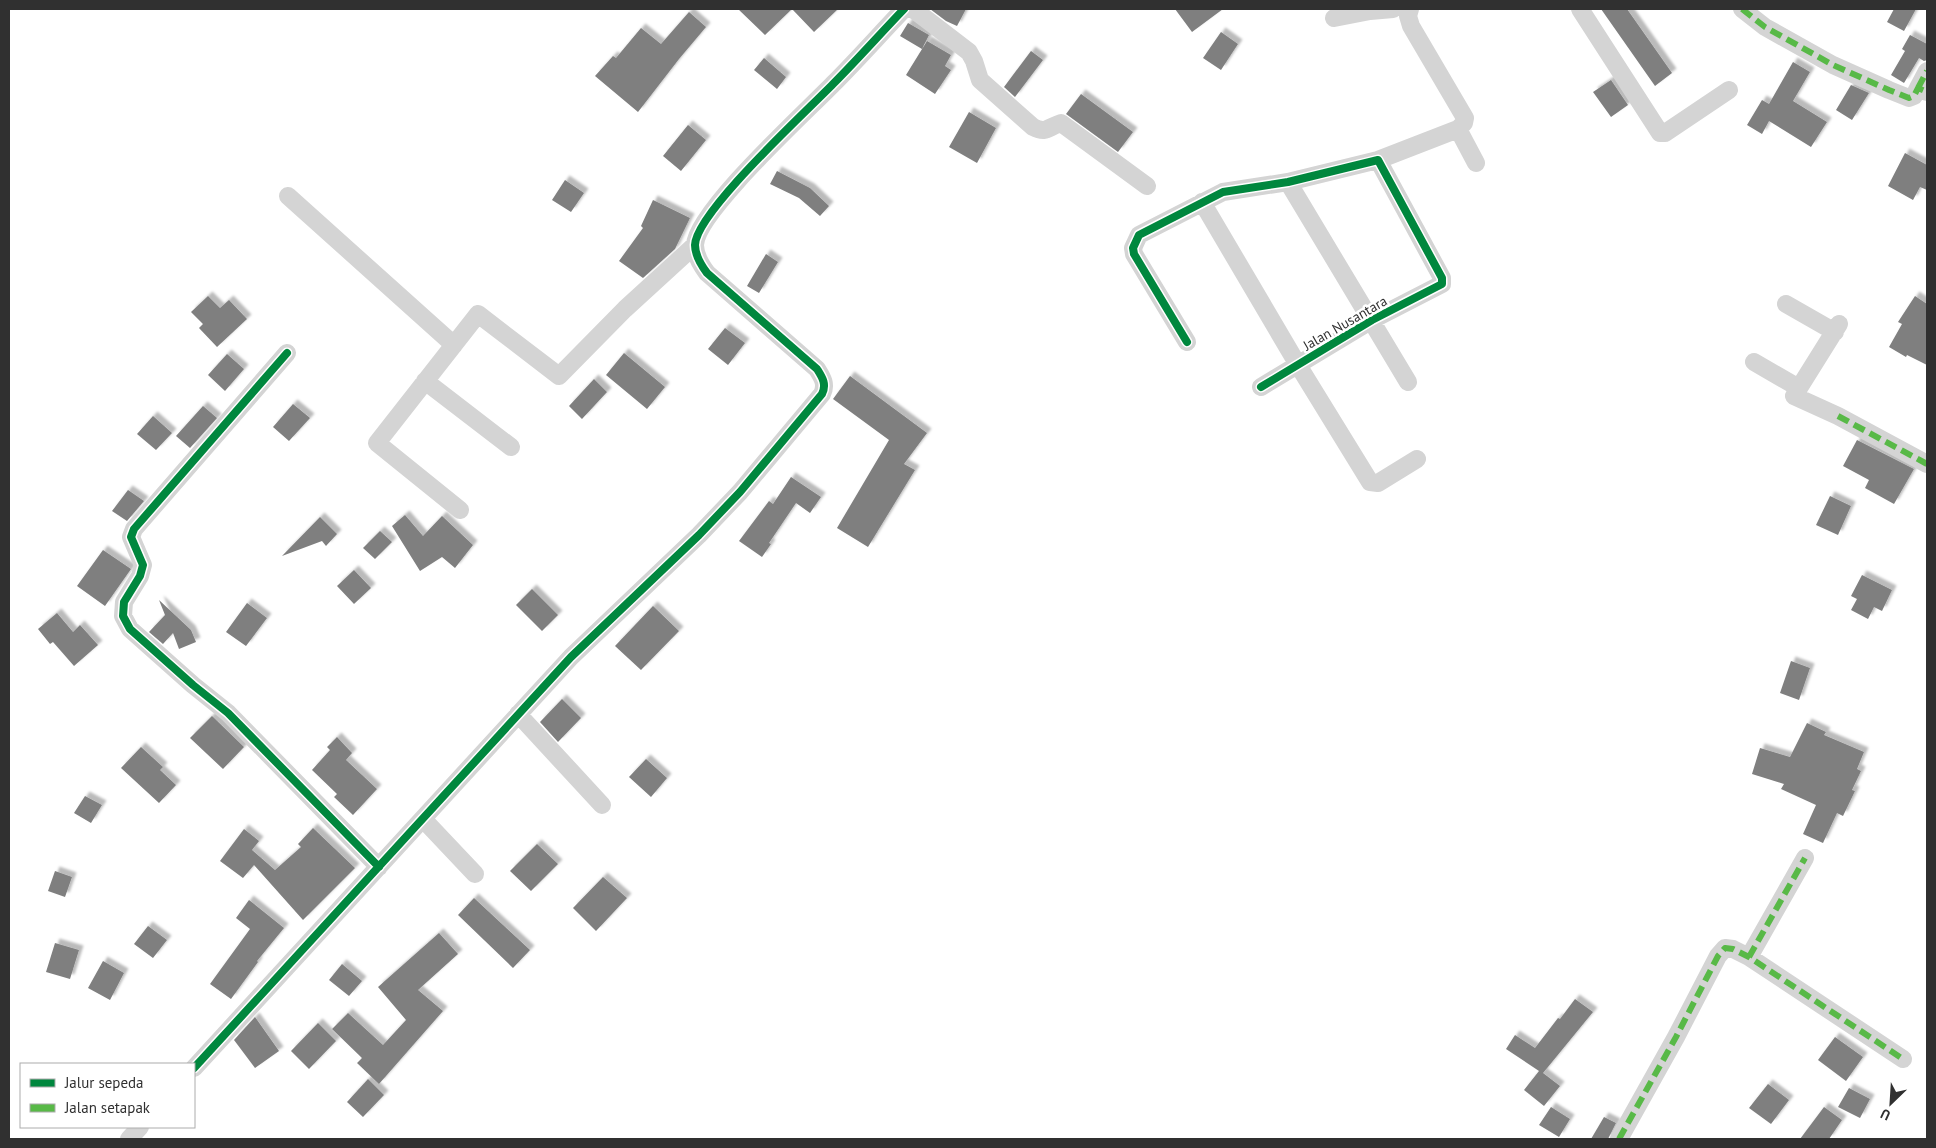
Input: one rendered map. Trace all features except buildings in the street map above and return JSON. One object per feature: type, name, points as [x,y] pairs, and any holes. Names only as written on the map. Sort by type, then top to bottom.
[{"type":"street","points":[[460,510],[377,443],[478,314],[559,376],[624,309],[695,245],[700,231],[714,208],[778,138],[834,83],[904,9]]},
{"type":"street","points":[[913,9],[969,52],[980,80],[1033,127],[1040,131],[1046,131],[1054,125],[1061,123],[1067,126],[1147,186]]},
{"type":"street","points":[[1334,18],[1370,10],[1393,9]]},
{"type":"street","points":[[1187,342],[1132,248],[1139,235],[1223,192],[1288,182],[1378,160],[1458,129],[1464,123],[1465,118],[1410,26],[1408,16],[1410,9]]},
{"type":"street","points":[[1580,9],[1660,133],[1665,133],[1729,90]]},
{"type":"street","points":[[1742,9],[1765,27],[1833,65],[1910,98],[1923,90],[1927,71]]},
{"type":"street","points":[[1458,129],[1476,163]]},
{"type":"street","name":"Jalan Nusantara","points":[[1261,386],[1372,320],[1440,285],[1442,282],[1442,278],[1378,160]]},
{"type":"street","points":[[1288,182],[1408,382]]},
{"type":"street","points":[[288,196],[454,345]]},
{"type":"street","points":[[1202,202],[1298,365],[1370,482],[1378,483],[1417,459]]},
{"type":"street","points":[[195,1067],[571,657],[699,536],[740,492],[819,398],[824,389],[823,378],[817,369],[707,273],[697,257],[695,245]]},
{"type":"street","points":[[1786,304],[1837,328],[1794,396],[1838,416],[1927,464]]},
{"type":"street","points":[[287,353],[134,529],[132,537],[143,565],[140,576],[124,602],[123,616],[130,629],[193,685],[228,713],[379,867]]},
{"type":"street","points":[[1754,362],[1799,388]]},
{"type":"street","points":[[426,381],[512,447]]},
{"type":"street","points":[[518,714],[602,805]]},
{"type":"street","points":[[423,820],[475,874]]},
{"type":"street","points":[[1749,957],[1805,858]]},
{"type":"street","points":[[1619,1139],[1724,948],[1733,949],[1749,957],[1903,1059]]},
{"type":"street","points":[[130,1139],[139,1128]]},
{"type":"marked path","points":[[1742,9],[1765,27],[1833,65],[1909,98],[1914,96],[1918,88],[1927,92]]},
{"type":"marked path","points":[[1918,88],[1927,71]]},
{"type":"marked path","points":[[1838,416],[1927,464]]},
{"type":"marked path","points":[[1749,957],[1805,858]]},
{"type":"marked path","points":[[1619,1139],[1676,1037],[1718,956],[1725,948],[1733,949],[1749,957],[1903,1059]]},
{"type":"cycle path","points":[[195,1067],[571,657],[699,535],[740,492],[822,394],[824,384],[817,369],[707,273],[699,260],[695,245],[700,230],[713,210],[732,187],[904,9]]},
{"type":"cycle path","points":[[1187,342],[1134,254],[1133,248],[1139,235],[1223,192],[1288,182],[1378,160],[1442,278],[1442,284],[1372,320],[1261,387]]},
{"type":"cycle path","points":[[287,353],[134,529],[131,537],[143,565],[140,576],[124,602],[123,616],[130,629],[193,685],[228,713],[379,867]]}]
